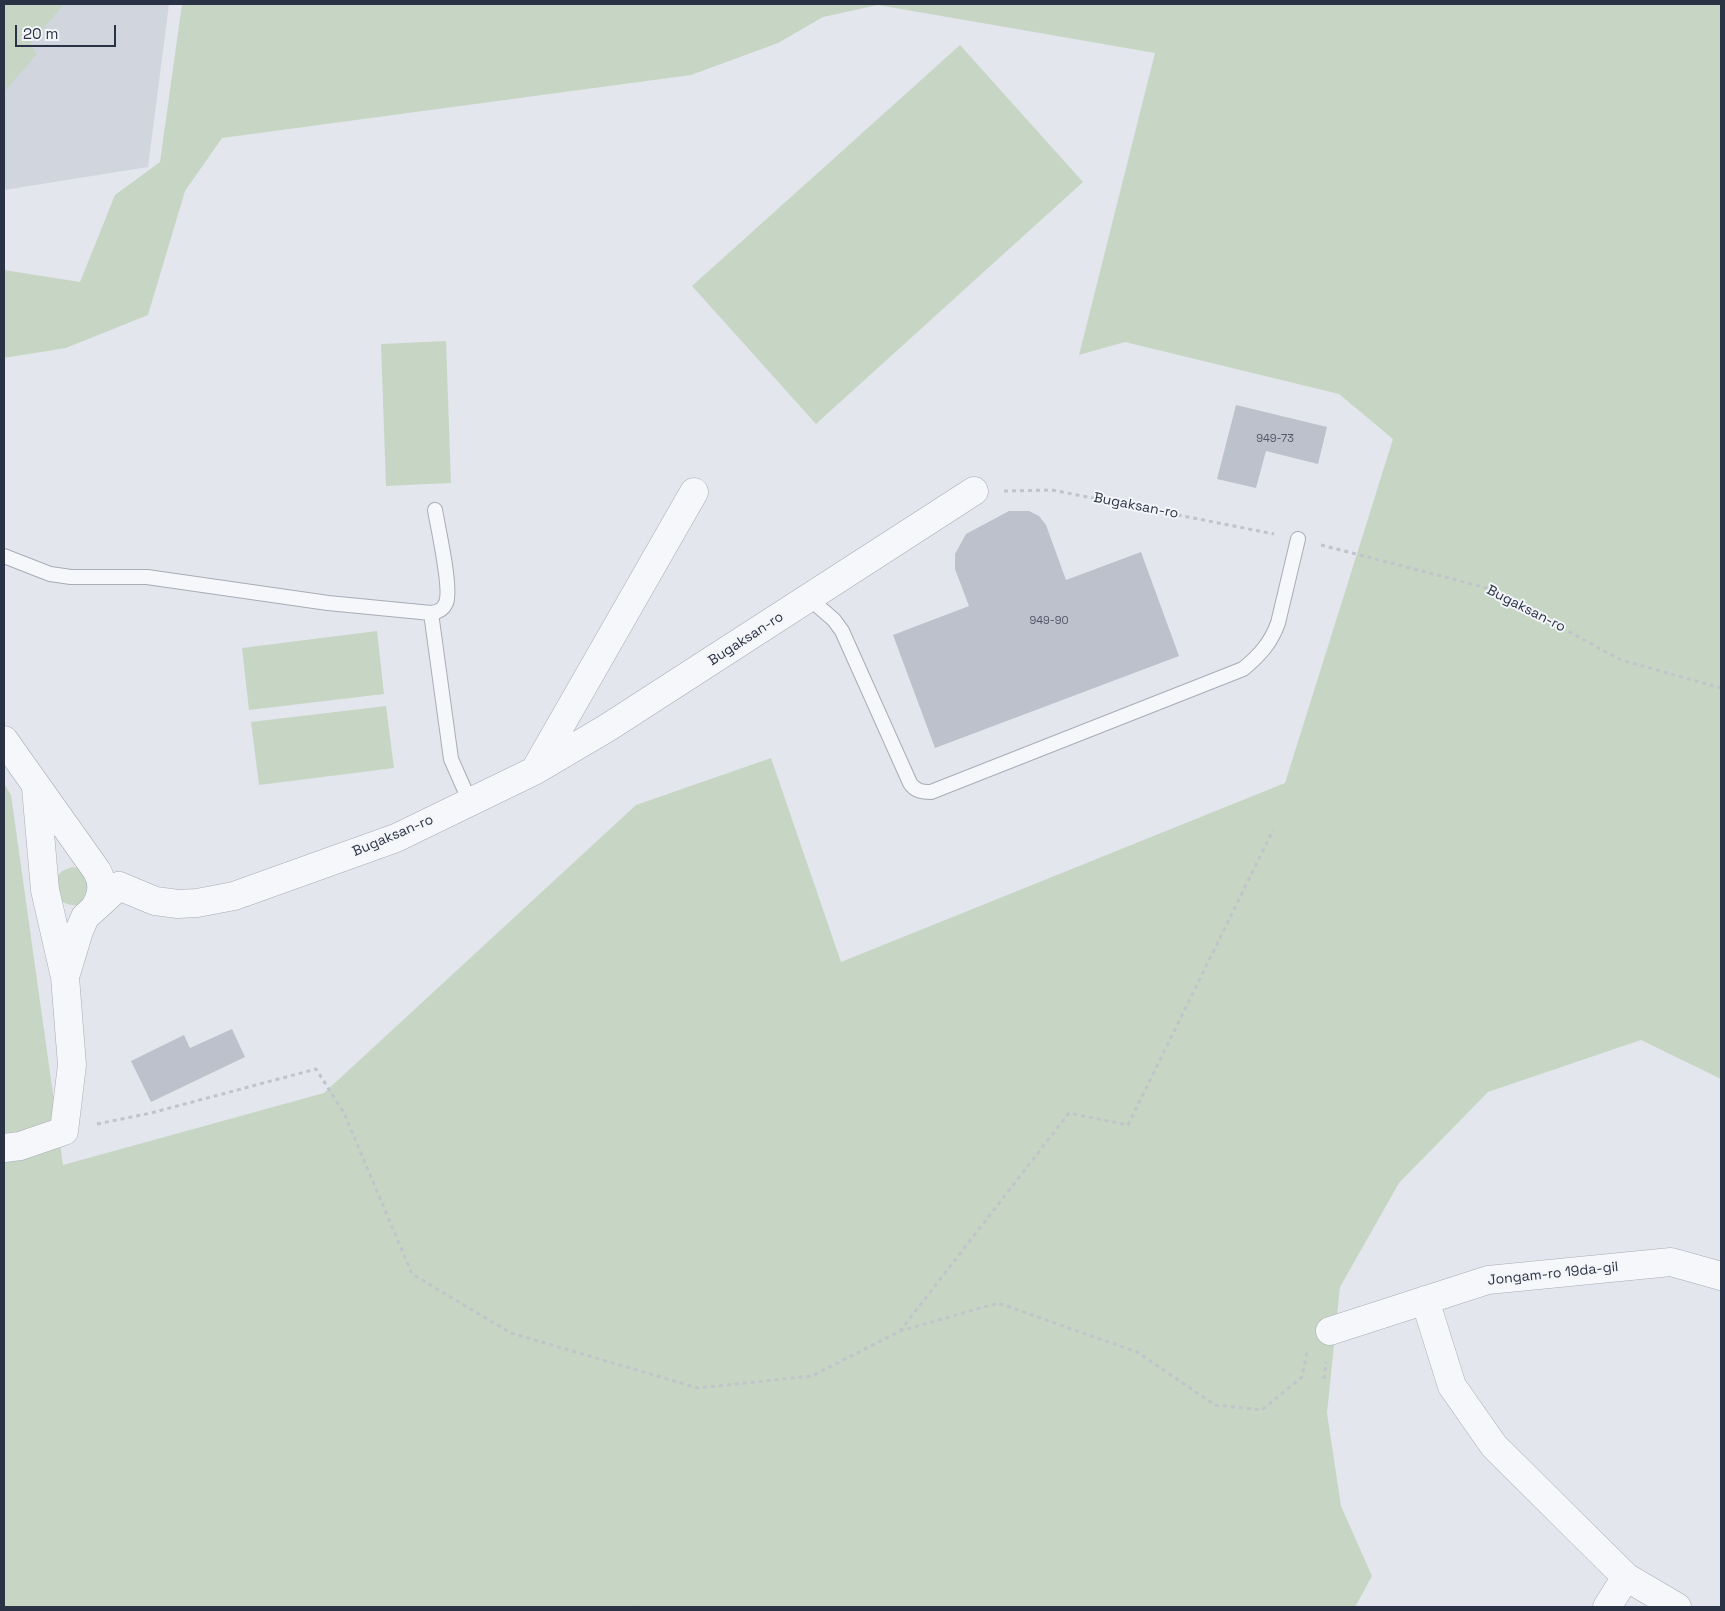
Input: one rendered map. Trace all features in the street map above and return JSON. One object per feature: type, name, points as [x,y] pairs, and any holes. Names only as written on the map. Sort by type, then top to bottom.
[{"type":"street","points":[[534,771],[694,492]]},
{"type":"street","name":"Bugaksan-ro","points":[[91,863],[119,886],[156,902],[197,903],[234,896],[396,838],[534,771],[608,728],[974,492]]},
{"type":"street","points":[[4,740],[36,788],[101,877],[100,898],[79,931],[65,977]]},
{"type":"street","points":[[4,1148],[20,1146],[64,1130],[72,1065],[65,977],[44,873],[36,788]]},
{"type":"street","points":[[44,873],[45,864],[56,854],[72,852],[91,863]]},
{"type":"street","points":[[50,909],[63,920],[76,920],[90,912],[119,886]]},
{"type":"street","name":"Jongam-ro 19da-gil","points":[[1330,1331],[1488,1280],[1671,1262],[1721,1276]]},
{"type":"street","points":[[1425,1300],[1452,1386],[1494,1446],[1626,1577],[1677,1607]]},
{"type":"street","points":[[1607,1607],[1626,1577]]},
{"type":"lane","points":[[4,556],[50,574],[71,577],[147,577],[328,603],[431,613],[440,611],[443,608],[447,599],[448,586],[435,510]]},
{"type":"lane","points":[[810,599],[834,620],[842,631],[910,783],[914,789],[931,792],[1243,669],[1260,654],[1273,637],[1298,539]]},
{"type":"lane","points":[[431,613],[451,759],[470,802]]},
{"type":"path","name":"Bugaksan-ro","points":[[974,492],[1052,490],[1298,539],[1491,589],[1621,660],[1721,688]]},
{"type":"path","points":[[900,1331],[1070,1113],[1128,1125],[1273,830]]},
{"type":"path","points":[[64,1130],[151,1113],[316,1069],[344,1113],[412,1274],[511,1333],[698,1388],[812,1376],[900,1331],[998,1303],[1136,1352],[1215,1405],[1262,1410],[1302,1376],[1309,1345],[1330,1331]]},
{"type":"path","points":[[1324,1379],[1330,1331]]},
{"type":"shaded area","points":[[4,4],[169,4],[148,167],[4,190]]},
{"type":"green space","points":[[4,4],[64,4],[30,44],[37,54],[4,92]]},
{"type":"green space","points":[[182,4],[1721,4],[1721,1079],[1641,1040],[1488,1092],[1399,1183],[1340,1287],[1327,1413],[1341,1506],[1372,1576],[1355,1607],[4,1607],[4,783],[11,795],[63,1165],[324,1093],[636,805],[771,758],[841,962],[1285,783],[1393,439],[1339,394],[1125,342],[1079,355],[1155,53],[878,5],[823,17],[778,43],[691,75],[222,138],[185,191],[148,315],[66,348],[4,358],[4,270],[80,282],[115,195],[160,162]]},
{"type":"green space","points":[[960,45],[1083,182],[816,424],[692,286]]},
{"type":"green space","points":[[446,341],[451,483],[386,486],[381,344]]},
{"type":"green space","points":[[377,631],[384,694],[249,710],[242,648]]},
{"type":"green space","points":[[386,706],[394,768],[259,785],[251,722]]},
{"type":"green space","points":[[72,867],[82,869],[90,876],[86,902],[78,905],[69,904],[58,899],[55,879],[62,871]]},
{"type":"building","points":[[1236,405],[1327,427],[1318,464],[1266,451],[1256,488],[1217,479]]},
{"type":"building","points":[[1009,511],[1029,511],[1039,516],[1046,525],[1066,580],[1141,552],[1179,656],[935,748],[893,635],[969,606],[955,569],[955,554],[966,534]]},
{"type":"building","points":[[232,1029],[245,1057],[151,1102],[131,1061],[184,1035],[190,1048]]}]
